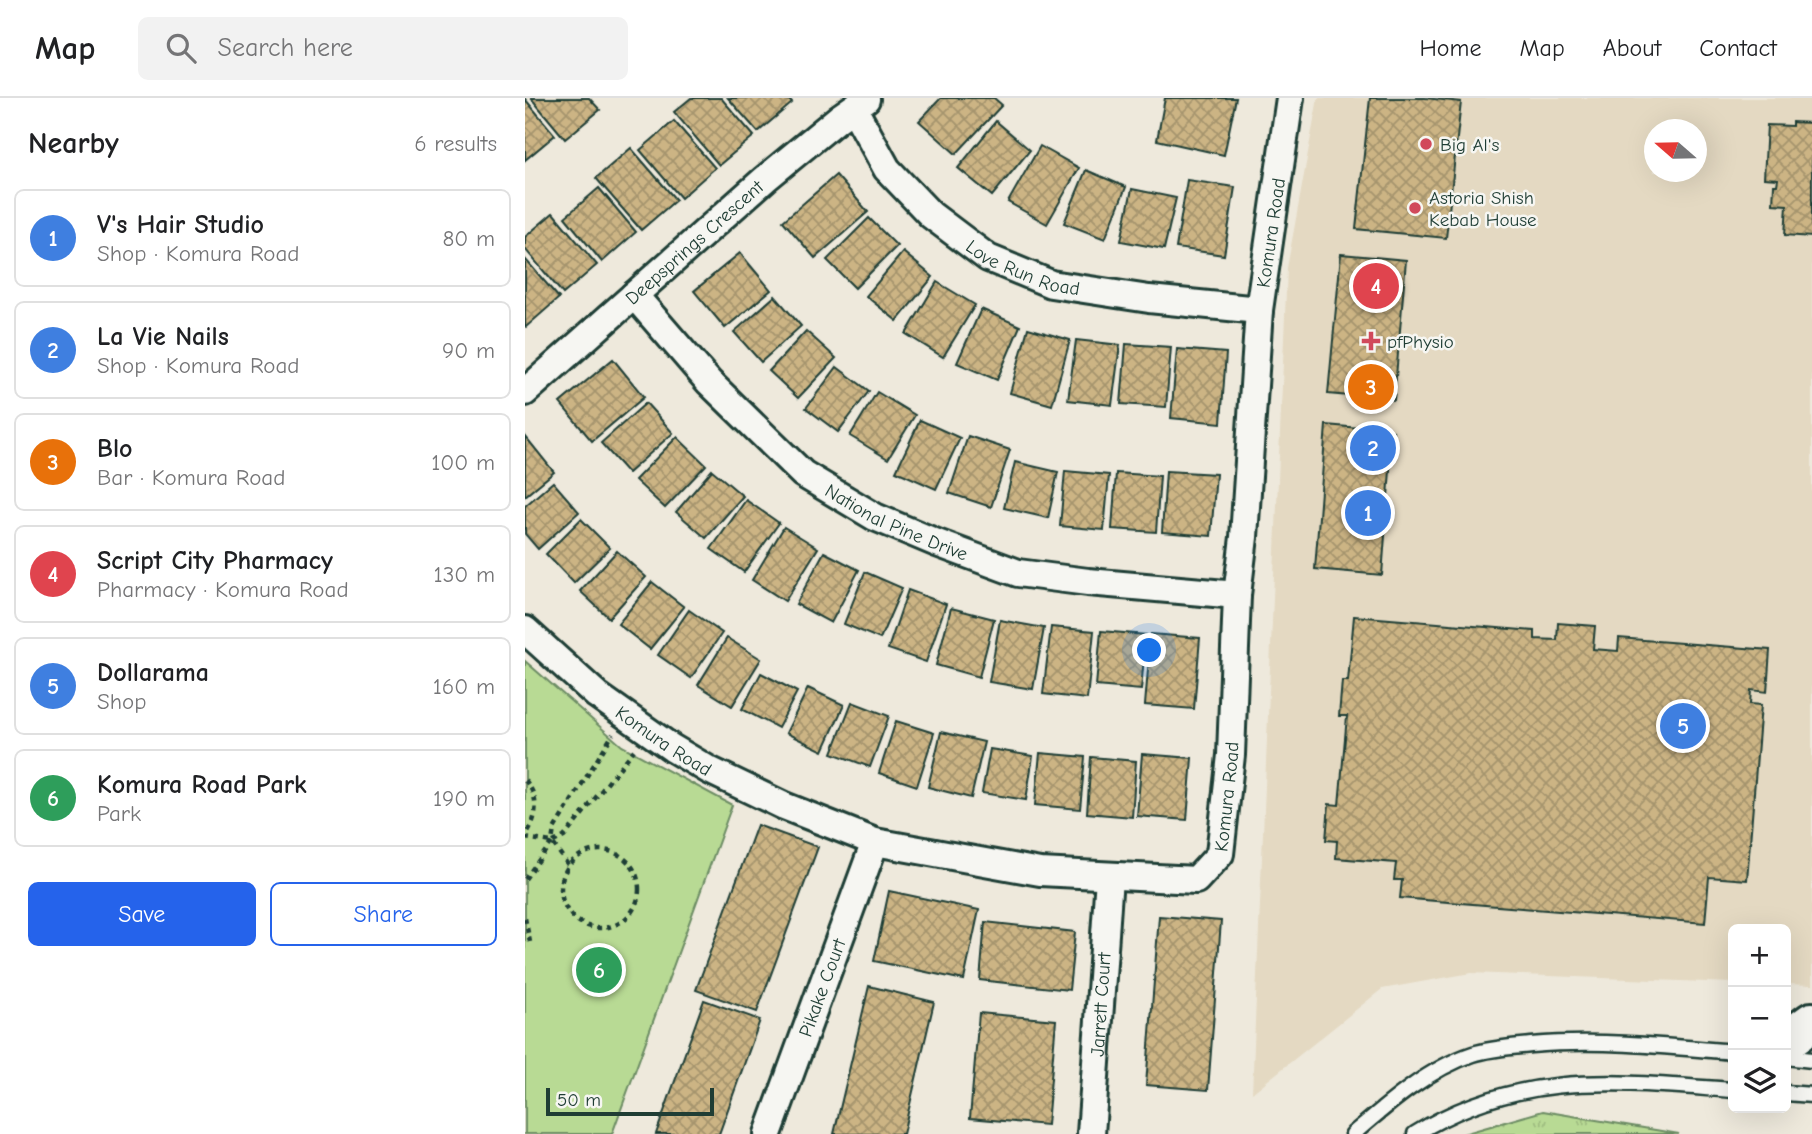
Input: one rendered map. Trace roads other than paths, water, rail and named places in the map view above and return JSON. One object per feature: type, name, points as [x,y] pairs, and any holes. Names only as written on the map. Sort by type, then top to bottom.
[{"type":"main road","points":[[1791,1037],[1812,1022]]},
{"type":"street","name":"Komura Road","points":[[525,630],[597,695],[672,748],[709,770],[784,806],[875,842],[1040,872],[1196,880],[1220,854],[1231,755],[1237,595],[1244,537],[1259,310],[1290,98]]},
{"type":"street","name":"Love Run Road","points":[[860,103],[887,169],[931,215],[988,258],[1051,284],[1149,299],[1259,310]]},
{"type":"street","name":"Deepsprings Crescent","points":[[525,392],[775,171],[860,103]]},
{"type":"street","name":"National Pine Drive","points":[[634,295],[709,382],[803,474],[875,517],[1018,573],[1237,595]]},
{"type":"street","name":"Pikake Court","points":[[768,1134],[875,842]]},
{"type":"street","name":"Jarrett Court","points":[[1091,1134],[1109,877]]},
{"type":"lane","points":[[1353,1134],[1387,1105],[1444,1067],[1486,1051],[1558,1043],[1601,1042],[1728,1052]]},
{"type":"lane","points":[[1791,1058],[1812,1060]]},
{"type":"lane","points":[[1415,1134],[1469,1105],[1524,1089],[1594,1082],[1728,1090]]},
{"type":"lane","points":[[1791,1093],[1812,1095]]},
{"type":"place","name":"Big Al's","points":[[1426,144]]},
{"type":"place","name":"Astoria Shish Kebab House","points":[[1415,208]]},
{"type":"place","name":"Script City Pharmacy","points":[[1376,286]]},
{"type":"place","name":"pfPhysio","points":[[1371,341]]},
{"type":"place","name":"Blo","points":[[1371,387]]},
{"type":"place","name":"La Vie Nails","points":[[1373,448]]},
{"type":"place","name":"V's Hair Studio","points":[[1368,513]]},
{"type":"place","name":"Dollarama","points":[[1683,726]]},
{"type":"place","name":"Komura Road Park","points":[[599,970]]}]
